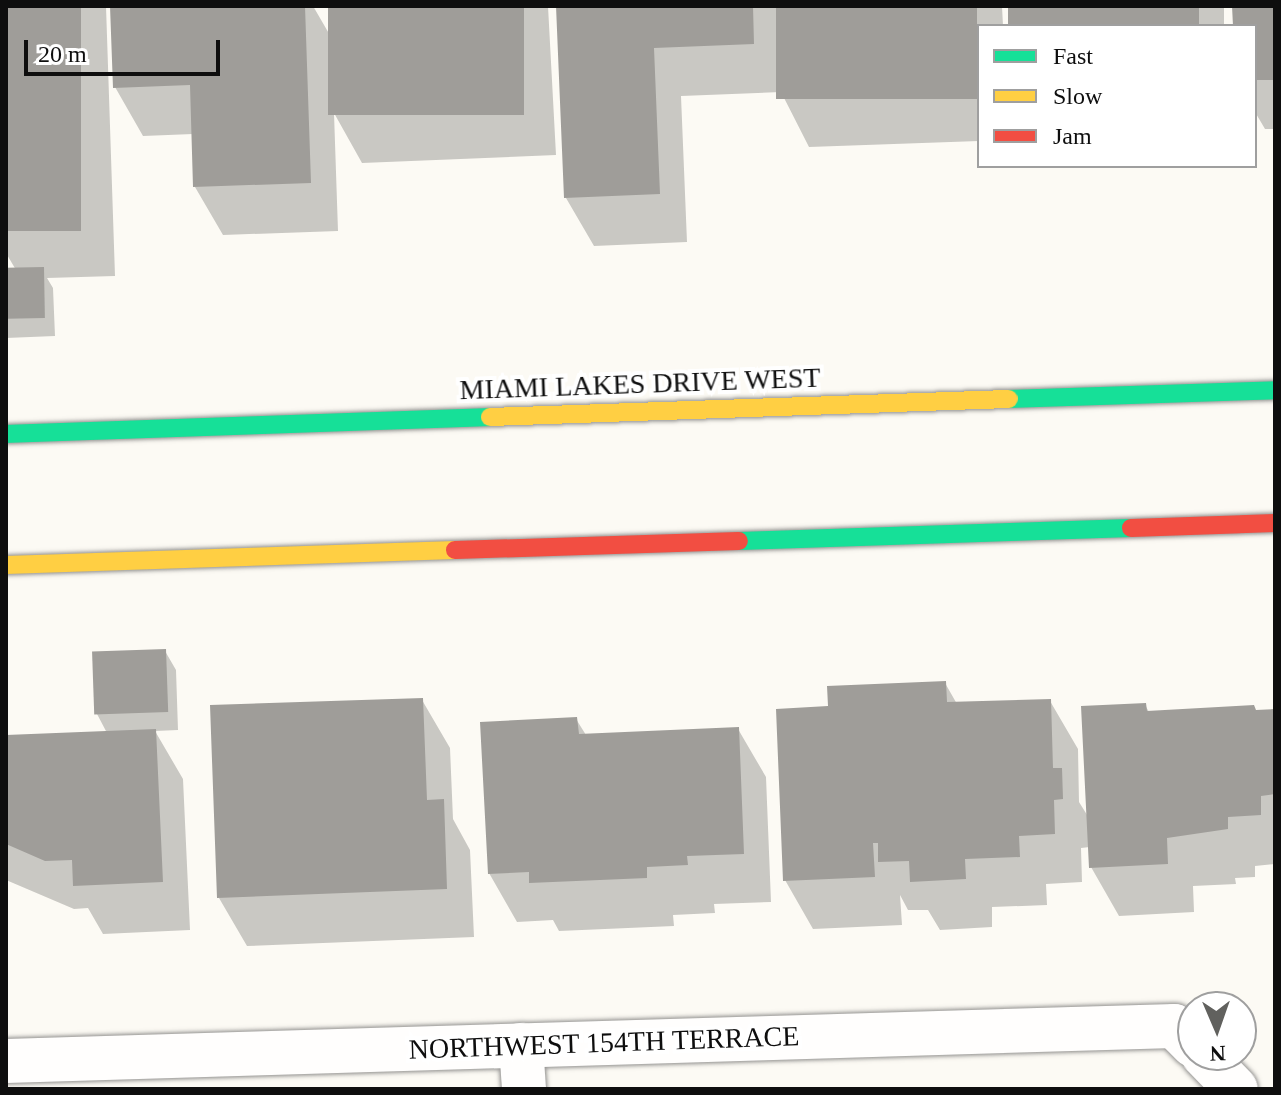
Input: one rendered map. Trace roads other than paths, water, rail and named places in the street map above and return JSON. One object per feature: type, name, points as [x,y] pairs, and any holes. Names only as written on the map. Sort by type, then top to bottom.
[{"type":"main road","name":"MIAMI LAKES DRIVE WEST","points":[[6,434],[1275,390]]},
{"type":"main road","points":[[6,565],[1275,523]]},
{"type":"street","name":"NORTHWEST 154TH TERRACE","points":[[6,1061],[1174,1026],[1177,1029]]},
{"type":"street","points":[[521,1045],[524,1089]]},
{"type":"street","points":[[1219,1071],[1236,1089]]}]
